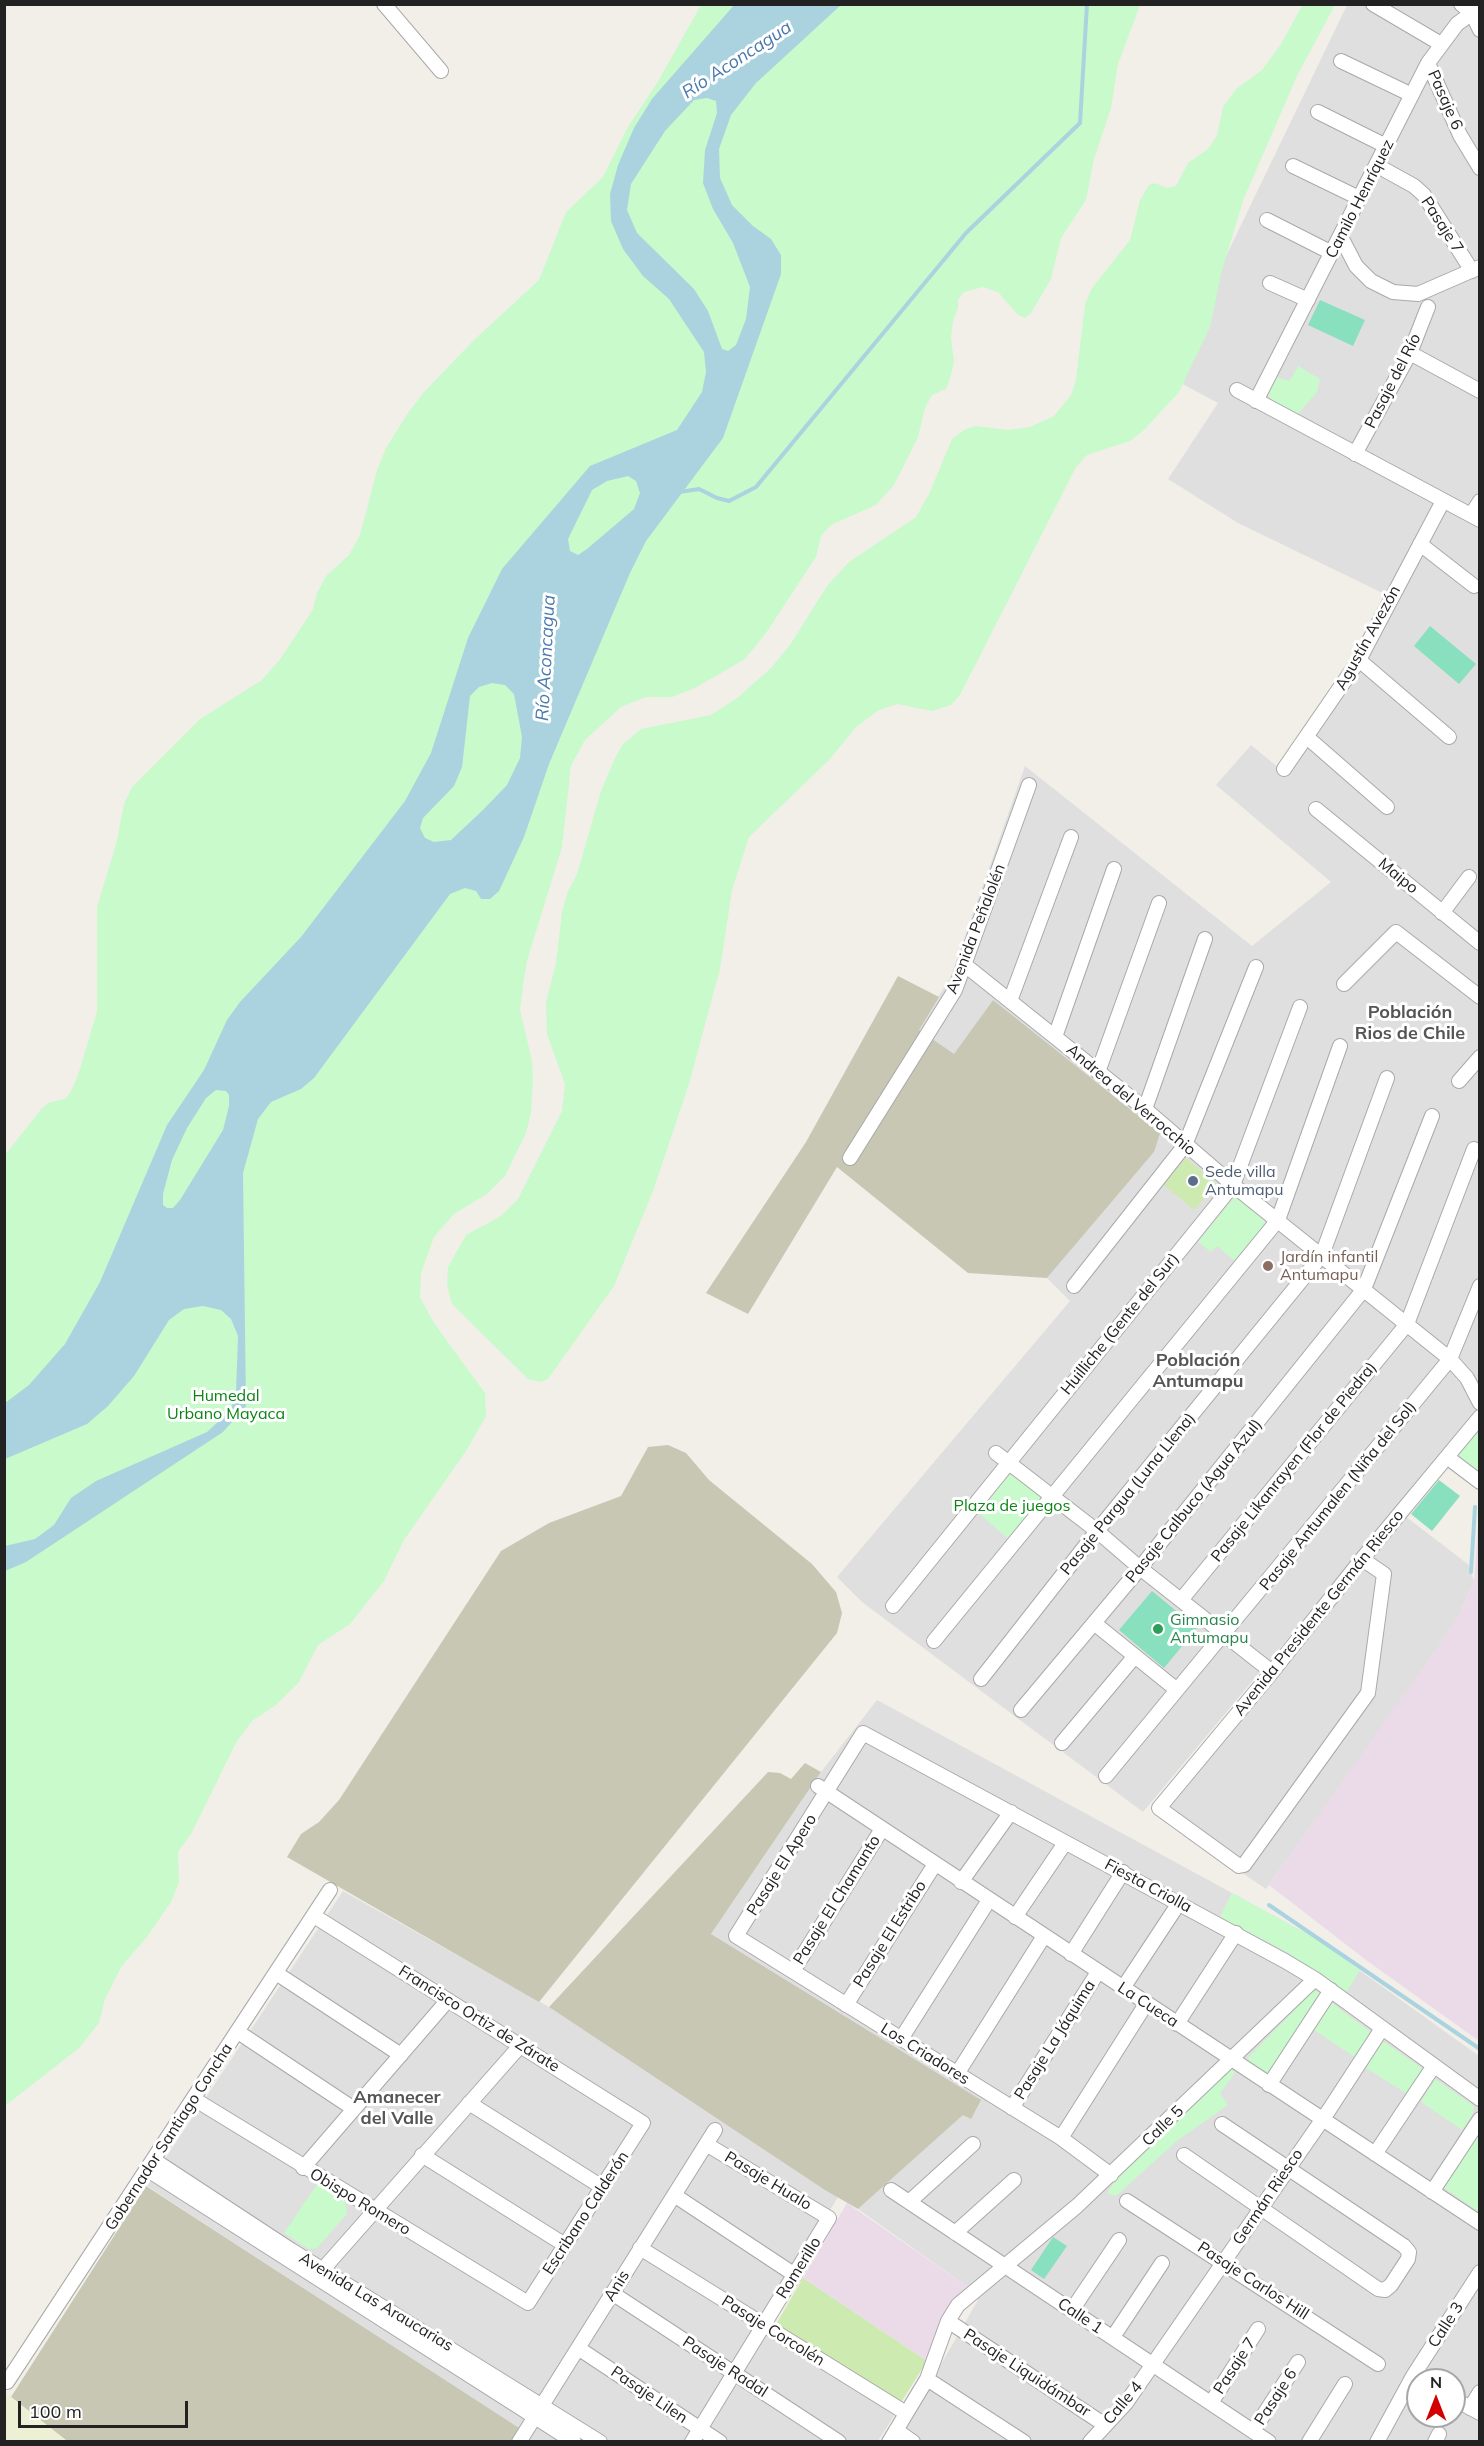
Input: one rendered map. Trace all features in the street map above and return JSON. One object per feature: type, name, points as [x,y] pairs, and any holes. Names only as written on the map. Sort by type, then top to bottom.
[{"type":"street","points":[[384,4],[441,71]]},
{"type":"street","name":"Pasaje 6","points":[[1373,4],[1441,44]]},
{"type":"street","points":[[1472,8],[1479,30]]},
{"type":"street","name":"Camilo Henríquez","points":[[1256,401],[1428,63],[1472,8]]},
{"type":"street","points":[[1341,61],[1412,95]]},
{"type":"street","name":"Pasaje 6","points":[[1428,63],[1460,135],[1479,168]]},
{"type":"street","points":[[1318,112],[1386,146]]},
{"type":"street","name":"Pasaje 7","points":[[1376,165],[1414,186],[1424,195],[1476,269]]},
{"type":"street","points":[[1293,166],[1359,198]]},
{"type":"street","points":[[1267,220],[1332,253]]},
{"type":"street","points":[[1341,237],[1356,266],[1371,281],[1394,292],[1418,294],[1476,269]]},
{"type":"street","points":[[1270,283],[1308,300]]},
{"type":"street","name":"Pasaje del Río","points":[[1355,454],[1410,353],[1428,307]]},
{"type":"street","points":[[1410,353],[1479,391]]},
{"type":"street","points":[[1237,390],[1475,517],[1479,501]]},
{"type":"street","name":"Agustín Avezón","points":[[1284,769],[1308,738],[1359,660],[1443,501]]},
{"type":"street","points":[[1420,544],[1474,586]]},
{"type":"street","points":[[1359,660],[1449,737]]},
{"type":"street","points":[[1308,738],[1387,807]]},
{"type":"street","name":"Avenida Peñalolén","points":[[850,1158],[955,990],[1029,785]]},
{"type":"street","name":"Maipo","points":[[1316,809],[1479,944]]},
{"type":"street","points":[[1010,1001],[1071,837]]},
{"type":"street","points":[[1055,1037],[1114,869]]},
{"type":"street","points":[[1442,913],[1469,877]]},
{"type":"street","points":[[1098,1072],[1159,903]]},
{"type":"street","points":[[1344,984],[1395,932],[1479,997]]},
{"type":"street","points":[[1145,1109],[1205,939]]},
{"type":"street","name":"Andrea del Verrocchio","points":[[965,965],[1145,1109],[1233,1185],[1473,1376],[1479,1403]]},
{"type":"street","points":[[1074,1286],[1185,1145],[1256,967]]},
{"type":"street","name":"Huilliche (Gente del Sur)","points":[[893,1606],[1233,1185],[1300,1007]]},
{"type":"street","points":[[934,1641],[1278,1220],[1340,1046]]},
{"type":"street","points":[[1459,1081],[1479,1057]]},
{"type":"street","name":"Pasaje Pargua (Luna Llena)","points":[[981,1679],[1097,1531],[1322,1255],[1387,1078]]},
{"type":"street","name":"Pasaje Calbuco (Agua Azul)","points":[[1021,1710],[1140,1568],[1364,1289],[1432,1116]]},
{"type":"street","name":"Pasaje Likanrayen (Flor de Piedra)","points":[[1181,1600],[1407,1324],[1474,1149]]},
{"type":"street","name":"Pasaje Antumalen (Niña del Sol)","points":[[1106,1776],[1450,1359],[1479,1286]]},
{"type":"street","name":"Avenida Presidente Germán Riesco","points":[[1362,1559],[1384,1574],[1368,1693],[1244,1865],[1239,1866],[1159,1808],[1272,1672],[1362,1559],[1479,1417]]},
{"type":"street","points":[[996,1453],[1272,1672]]},
{"type":"street","points":[[1447,1457],[1479,1482]]},
{"type":"street","points":[[1094,1623],[1177,1690]]},
{"type":"street","points":[[1062,1743],[1135,1656]]},
{"type":"street","name":"Fiesta Criolla","points":[[823,1790],[863,1733],[1236,1933],[1315,1979],[1381,2030],[1479,2098]]},
{"type":"street","name":"La Cueca","points":[[823,1790],[1479,2223]]},
{"type":"street","name":"Pasaje El Apero","points":[[736,1936],[823,1790]]},
{"type":"street","points":[[962,1882],[1011,1812]]},
{"type":"street","name":"Pasaje El Chamanto","points":[[793,1971],[882,1829]]},
{"type":"street","points":[[1014,1917],[1065,1843]]},
{"type":"street","name":"Pasaje El Estribo","points":[[846,2005],[935,1864]]},
{"type":"street","points":[[1071,1954],[1123,1872]]},
{"type":"street","name":"Gobernador Santiago Concha","points":[[7,2382],[330,1890]]},
{"type":"street","points":[[901,2039],[989,1900]]},
{"type":"street","name":"Pasaje La Jáquima","points":[[1123,1988],[1179,1903]]},
{"type":"street","name":"Francisco Ortiz de Zárate","points":[[314,1916],[644,2123]]},
{"type":"street","points":[[1177,2024],[1236,1933]]},
{"type":"street","name":"Los Criadores","points":[[736,1936],[1061,2138],[1112,2175]]},
{"type":"street","points":[[957,2074],[1044,1936]]},
{"type":"street","name":"Pasaje La Jáquima","points":[[1012,2108],[1098,1972]]},
{"type":"street","points":[[276,1973],[401,2055]]},
{"type":"street","name":"Calle 5","points":[[892,2436],[927,2379],[948,2321],[958,2305],[1112,2175],[1315,1979]]},
{"type":"street","points":[[1269,2085],[1330,1990]]},
{"type":"street","points":[[303,2168],[448,2000]]},
{"type":"street","points":[[1061,2138],[1146,2004]]},
{"type":"street","name":"Germán Riesco","points":[[1153,2364],[1381,2030]]},
{"type":"street","points":[[238,2032],[354,2109]]},
{"type":"street","points":[[318,2273],[520,2046]]},
{"type":"street","points":[[1375,2154],[1433,2067]]},
{"type":"street","name":"Obispo Romero","points":[[194,2099],[373,2211],[528,2303]]},
{"type":"street","points":[[469,2103],[602,2187]]},
{"type":"street","points":[[1432,2192],[1479,2119]]},
{"type":"street","name":"Escribano Calderón","points":[[528,2303],[644,2123]]},
{"type":"street","points":[[1184,2155],[1259,2209],[1378,2289],[1385,2290],[1391,2285],[1408,2259],[1409,2252],[1222,2124]]},
{"type":"street","name":"Anis","points":[[519,2442],[715,2130]]},
{"type":"street","name":"Pasaje Hualo","points":[[706,2144],[830,2218]]},
{"type":"street","points":[[909,2202],[973,2144]]},
{"type":"street","points":[[422,2155],[565,2246]]},
{"type":"street","name":"Avenida Las Araucarias","points":[[151,2165],[574,2442]]},
{"type":"street","points":[[955,2233],[1014,2180]]},
{"type":"street","name":"Calle 1","points":[[891,2190],[1269,2442]]},
{"type":"street","points":[[674,2194],[795,2275]]},
{"type":"street","name":"Pasaje Carlos Hill","points":[[1127,2201],[1224,2261],[1378,2364]]},
{"type":"street","name":"Romerillo","points":[[692,2442],[830,2218]]},
{"type":"street","points":[[1072,2310],[1119,2240]]},
{"type":"street","name":"Pasaje Corcolén","points":[[640,2248],[906,2413]]},
{"type":"street","points":[[1113,2337],[1162,2262]]},
{"type":"street","name":"Calle 3","points":[[1423,2368],[1479,2272]]},
{"type":"street","name":"Avenida Las Araucarias","points":[[318,2273],[543,2404],[600,2442]]},
{"type":"street","name":"Pasaje Radal","points":[[612,2293],[838,2442]]},
{"type":"street","name":"Pasaje Liquidámbar","points":[[948,2321],[1105,2425]]},
{"type":"street","name":"Pasaje 7","points":[[1211,2403],[1258,2329]]},
{"type":"street","name":"Pasaje Lilen","points":[[578,2348],[720,2442]]},
{"type":"street","name":"Pasaje 6","points":[[1253,2431],[1298,2362]]},
{"type":"street","name":"Calle 4","points":[[1090,2442],[1126,2403],[1153,2364]]},
{"type":"street","points":[[927,2379],[1024,2442]]},
{"type":"street","points":[[1309,2442],[1345,2384]]},
{"type":"street","points":[[1475,2410],[1479,2392]]},
{"type":"street","name":"Calle 3","points":[[1377,2442],[1406,2396]]},
{"type":"street","points":[[892,2436],[913,2442]]},
{"type":"shaded area","points":[[1347,5],[1479,5],[1480,1380],[1476,1413],[1143,1812],[862,1602],[837,1577],[1070,1301],[1047,1278],[1154,1152],[993,1000],[954,1055],[918,1030],[951,976],[1025,766],[1252,946],[1331,882],[1216,785],[1251,745],[1285,773],[1395,599],[1238,523],[1168,479],[1218,403],[1175,380],[1216,277]]},
{"type":"shaded area","points":[[898,976],[939,997],[919,1030],[954,1054],[993,1000],[1160,1133],[1154,1152],[1047,1278],[968,1273],[837,1167],[748,1314],[706,1293],[806,1142]]},
{"type":"shaded area","points":[[668,1445],[686,1453],[709,1480],[812,1564],[836,1592],[842,1613],[837,1633],[539,2002],[287,1857],[301,1834],[319,1822],[339,1800],[501,1551],[549,1523],[621,1496],[648,1447]]},
{"type":"shaded area","points":[[1479,1511],[1480,2041],[1366,1960],[1269,1885],[1458,1618],[1474,1581]]},
{"type":"shaded area","points":[[1405,1516],[1469,1565],[1474,1581],[1458,1618],[1419,1676],[1266,1889],[1155,1814]]},
{"type":"shaded area","points":[[877,1700],[1313,1937],[1479,2056],[1479,2441],[897,2441],[978,2300],[969,2288],[858,2209],[964,2114],[711,1934],[821,1772]]},
{"type":"shaded area","points":[[805,1763],[821,1772],[711,1934],[981,2100],[971,2119],[963,2115],[858,2209],[825,2190],[549,2007],[768,1772],[780,1773],[791,1779]]},
{"type":"shaded area","points":[[343,1891],[549,2007],[838,2197],[760,2327],[897,2411],[878,2441],[511,2441],[519,2429],[147,2186]]},
{"type":"shaded area","points":[[146,2186],[519,2428],[511,2441],[67,2441],[11,2397]]},
{"type":"shaded area","points":[[847,2203],[969,2288],[959,2295],[943,2315],[927,2361],[803,2278]]},
{"type":"shaded area","points":[[5,2393],[11,2397],[67,2441],[5,2441]]},
{"type":"green space","points":[[1303,4],[1335,5],[1298,74],[1244,198],[1222,270],[1210,327],[1179,392],[1144,430],[1130,441],[1087,455],[1076,467],[960,695],[951,705],[932,711],[897,704],[879,710],[855,728],[830,759],[749,837],[732,890],[720,969],[689,1084],[653,1191],[614,1286],[548,1379],[541,1382],[528,1379],[452,1304],[447,1285],[448,1267],[466,1235],[501,1216],[518,1199],[562,1111],[565,1084],[547,1034],[546,1002],[556,963],[562,912],[568,891],[577,874],[601,791],[615,758],[623,744],[641,729],[711,715],[737,698],[771,668],[790,645],[827,586],[849,562],[916,517],[929,494],[952,439],[964,430],[975,426],[1008,430],[1030,427],[1054,416],[1071,395],[1076,380],[1085,304],[1092,288],[1130,240],[1140,200],[1149,185],[1155,183],[1167,188],[1176,186],[1188,163],[1208,149],[1217,135],[1223,107],[1236,89],[1262,70],[1281,44]]},
{"type":"green space","name":"Humedal Urbano Mayaca","points":[[701,5],[1140,5],[1118,64],[1111,108],[1094,159],[1086,200],[1061,238],[1051,279],[1031,313],[1025,318],[1018,315],[998,292],[983,287],[964,292],[958,300],[958,308],[953,321],[951,338],[954,362],[946,389],[932,395],[925,408],[918,437],[894,485],[876,505],[831,525],[821,536],[816,557],[766,633],[745,659],[695,688],[672,697],[646,697],[621,707],[585,740],[571,766],[562,847],[527,961],[523,985],[520,1010],[532,1061],[533,1080],[531,1113],[526,1133],[505,1176],[487,1194],[454,1214],[434,1237],[421,1273],[420,1297],[434,1323],[485,1393],[486,1416],[466,1451],[404,1540],[384,1581],[350,1624],[318,1645],[299,1682],[276,1705],[252,1721],[237,1741],[191,1834],[178,1852],[179,1882],[171,1902],[147,1937],[121,1967],[105,1999],[99,2023],[79,2048],[5,2106],[5,1155],[42,1108],[50,1102],[65,1099],[77,1078],[97,1012],[97,907],[116,844],[124,804],[132,787],[200,719],[262,680],[281,658],[313,609],[317,593],[326,576],[349,555],[360,535],[377,470],[386,448],[408,413],[424,392],[474,340],[539,280],[566,212],[603,177],[628,127],[657,83]]},
{"type":"green space","points":[[1320,300],[1365,320],[1353,346],[1308,325]]},
{"type":"green space","points":[[1298,366],[1320,379],[1317,392],[1297,415],[1274,402],[1266,393],[1274,376],[1290,381]]},
{"type":"green space","points":[[1430,626],[1476,664],[1459,684],[1414,646]]},
{"type":"green space","points":[[1186,1158],[1217,1184],[1194,1210],[1163,1184]]},
{"type":"green space","points":[[1235,1196],[1267,1221],[1235,1261],[1217,1246],[1211,1252],[1198,1242]]},
{"type":"green space","points":[[1479,1427],[1479,1474],[1454,1453]]},
{"type":"green space","name":"Plaza de juegos","points":[[1011,1473],[1048,1500],[1012,1542],[977,1512]]},
{"type":"green space","points":[[1439,1480],[1460,1496],[1432,1531],[1411,1514]]},
{"type":"green space","name":"Gimnasio Antumapu","points":[[1152,1591],[1197,1628],[1164,1668],[1119,1630]]},
{"type":"green space","points":[[1232,1893],[1313,1937],[1360,1970],[1346,1993],[1288,1953],[1220,1917]]},
{"type":"green space","points":[[1314,1990],[1323,1994],[1266,2075],[1245,2061]]},
{"type":"green space","points":[[1332,2003],[1372,2033],[1356,2058],[1314,2030]]},
{"type":"green space","points":[[1381,2040],[1425,2070],[1409,2095],[1366,2068]]},
{"type":"green space","points":[[1231,2068],[1235,2073],[1220,2093],[1228,2105],[1178,2140],[1116,2196],[1107,2193],[1116,2180]]},
{"type":"green space","points":[[1435,2079],[1474,2106],[1473,2114],[1462,2130],[1421,2102]]},
{"type":"green space","points":[[1479,2126],[1479,2212],[1440,2185]]},
{"type":"green space","points":[[317,2184],[345,2201],[347,2214],[317,2248],[309,2249],[284,2233]]},
{"type":"green space","points":[[1053,2237],[1067,2246],[1044,2279],[1031,2270]]},
{"type":"green space","points":[[803,2278],[927,2361],[900,2404],[775,2326]]},
{"type":"water","name":"Río Aconcagua","points":[[735,4],[841,5],[756,83],[731,115],[719,149],[720,178],[732,205],[753,226],[771,239],[781,255],[781,274],[723,438],[646,541],[630,573],[549,764],[524,837],[499,891],[490,899],[481,899],[476,891],[465,888],[450,894],[314,1078],[301,1089],[271,1102],[258,1119],[243,1173],[246,1406],[223,1432],[26,1562],[5,1571],[5,1546],[35,1539],[54,1525],[71,1498],[96,1481],[207,1432],[230,1411],[236,1393],[238,1336],[231,1319],[221,1310],[203,1306],[184,1309],[169,1320],[134,1376],[108,1406],[87,1424],[5,1459],[5,1403],[29,1385],[65,1344],[100,1282],[167,1125],[204,1070],[227,1020],[240,1002],[301,937],[405,801],[431,753],[468,638],[502,569],[590,466],[677,430],[702,392],[706,372],[704,352],[669,299],[643,276],[623,249],[611,221],[610,194],[618,165],[634,128],[652,99]],"holes":[[[707,98],[716,101],[717,113],[705,150],[703,183],[713,209],[733,243],[750,287],[746,319],[736,345],[728,351],[722,349],[708,311],[694,289],[637,233],[627,210],[631,184],[665,131],[694,100]],[[628,476],[636,481],[640,493],[634,509],[578,555],[570,551],[568,539],[592,490],[607,481]],[[492,683],[505,685],[514,694],[522,737],[520,758],[507,785],[483,810],[451,840],[434,842],[425,838],[420,828],[423,818],[454,786],[462,767],[470,696],[479,687]],[[216,1090],[226,1091],[229,1095],[229,1106],[223,1130],[180,1200],[173,1208],[167,1208],[163,1205],[163,1194],[172,1160],[187,1128],[206,1098]]]},
{"type":"waterway","points":[[679,492],[699,489],[729,501],[756,487],[966,233],[1080,123],[1087,4]]},
{"type":"waterway","points":[[1471,1572],[1475,1507]]},
{"type":"waterway","points":[[1269,1905],[1480,2049]]},
{"type":"place","name":"Sede villa Antumapu","points":[[1193,1181]]},
{"type":"place","name":"Jardín infantil Antumapu","points":[[1268,1266]]},
{"type":"place","name":"Gimnasio Antumapu","points":[[1158,1629]]},
{"type":"district","name":"Población Rios de Chile","points":[[1410,1023]]},
{"type":"district","name":"Población Antumapu","points":[[1198,1371]]},
{"type":"district","name":"Amanecer del Valle","points":[[397,2108]]}]
